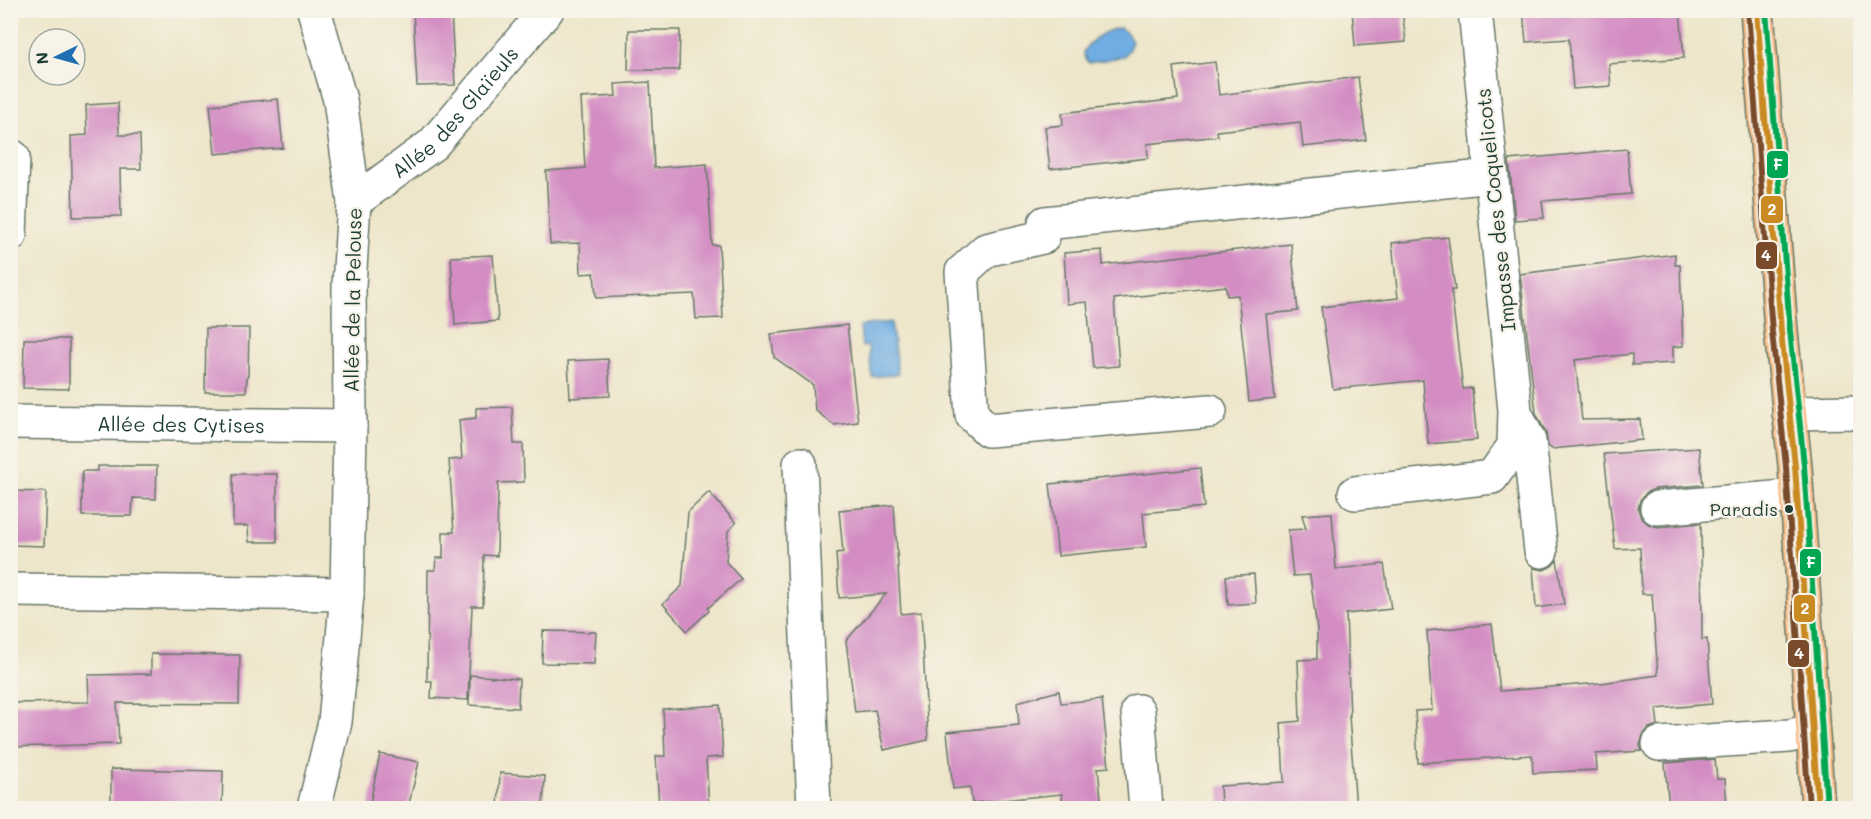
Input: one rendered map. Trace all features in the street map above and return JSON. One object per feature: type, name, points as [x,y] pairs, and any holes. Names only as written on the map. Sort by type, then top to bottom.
[{"type":"main road","points":[[1757,10],[1780,319],[1797,496],[1818,808]]},
{"type":"street","name":"Allée de la Pelouse","points":[[314,10],[340,100],[354,202],[349,286],[350,426],[347,594],[334,722],[314,808]]},
{"type":"street","name":"Allée des Glaïeuls","points":[[354,202],[433,144],[547,10]]},
{"type":"street","name":"Impasse des Coquelicots","points":[[1475,10],[1515,410]]},
{"type":"street","points":[[10,235],[13,157]]},
{"type":"street","points":[[1210,411],[988,430],[972,415],[962,272],[986,250],[1043,237],[1045,224],[1492,176]]},
{"type":"street","points":[[1355,493],[1492,477],[1514,446],[1515,410]]},
{"type":"street","points":[[1515,410],[1529,441],[1541,551]]},
{"type":"street","points":[[1789,413],[1860,412]]},
{"type":"street","name":"Allée des Cytises","points":[[10,422],[350,426]]},
{"type":"street","points":[[800,464],[814,808]]},
{"type":"street","points":[[1657,507],[1797,496]]},
{"type":"street","points":[[10,590],[347,594]]},
{"type":"street","points":[[1138,711],[1146,808]]},
{"type":"street","points":[[1659,744],[1789,736],[1812,731]]},
{"type":"water","points":[[1120,28],[1132,41],[1124,56],[1089,63],[1085,59],[1083,52],[1094,39]]},
{"type":"water","points":[[891,322],[898,374],[872,377],[868,346],[862,347],[860,326]]},
{"type":"building","points":[[413,10],[451,10],[455,85],[417,86]]},
{"type":"building","points":[[1352,10],[1402,10],[1406,42],[1355,46]]},
{"type":"building","points":[[1523,10],[1680,10],[1684,58],[1609,64],[1611,86],[1573,89],[1569,39],[1526,42]]},
{"type":"building","points":[[629,30],[680,30],[679,70],[628,70]]},
{"type":"building","points":[[1215,62],[1219,95],[1358,77],[1366,140],[1303,147],[1300,122],[1217,131],[1218,136],[1147,144],[1148,158],[1050,169],[1045,127],[1063,125],[1062,113],[1178,99],[1174,67]]},
{"type":"building","points":[[650,82],[654,168],[707,164],[712,245],[719,245],[723,318],[696,319],[694,294],[596,298],[594,273],[581,274],[580,243],[550,244],[546,171],[585,168],[581,98],[616,96],[615,84]]},
{"type":"building","points":[[278,99],[283,148],[215,154],[210,105]]},
{"type":"building","points":[[118,103],[119,135],[140,135],[141,169],[120,169],[121,216],[73,217],[71,136],[87,135],[86,105]]},
{"type":"building","points":[[1627,149],[1631,194],[1542,201],[1544,218],[1515,220],[1509,160]]},
{"type":"building","points":[[1448,237],[1455,290],[1451,290],[1463,389],[1472,388],[1477,440],[1428,444],[1423,380],[1333,389],[1321,307],[1398,298],[1392,243]]},
{"type":"building","points":[[1291,244],[1298,311],[1266,314],[1275,399],[1249,402],[1238,295],[1227,296],[1226,286],[1114,299],[1119,366],[1093,368],[1087,302],[1067,304],[1064,253],[1102,250],[1103,265]]},
{"type":"building","points":[[1675,254],[1675,265],[1680,265],[1683,346],[1673,347],[1673,363],[1632,365],[1632,354],[1575,360],[1582,420],[1640,419],[1642,440],[1552,449],[1548,446],[1546,433],[1536,413],[1520,274]]},
{"type":"building","points":[[493,255],[498,321],[455,325],[451,257]]},
{"type":"building","points":[[847,325],[858,422],[834,425],[815,410],[813,385],[774,357],[771,334]]},
{"type":"building","points":[[206,328],[249,328],[246,392],[205,392]]},
{"type":"building","points":[[24,339],[69,339],[69,389],[23,388]]},
{"type":"building","points":[[608,359],[610,396],[570,398],[568,361]]},
{"type":"building","points":[[512,407],[514,444],[523,444],[524,482],[498,483],[497,556],[484,555],[483,606],[472,606],[468,700],[431,698],[432,681],[427,681],[428,570],[435,570],[436,558],[443,558],[443,532],[454,532],[449,460],[462,459],[459,420],[476,418],[476,408]]},
{"type":"building","points":[[1699,448],[1703,485],[1655,489],[1647,492],[1640,500],[1638,509],[1641,518],[1650,525],[1659,527],[1701,523],[1702,640],[1707,639],[1712,704],[1656,709],[1658,725],[1649,728],[1643,735],[1640,745],[1642,751],[1596,754],[1597,770],[1533,773],[1532,755],[1418,763],[1415,711],[1432,710],[1427,631],[1492,624],[1500,691],[1601,683],[1658,675],[1652,594],[1642,594],[1640,548],[1615,549],[1604,454]]},
{"type":"building","points":[[98,466],[157,466],[156,499],[133,498],[132,516],[82,516],[82,471],[98,471]]},
{"type":"building","points":[[1200,468],[1204,507],[1143,513],[1146,547],[1058,556],[1050,484]]},
{"type":"building","points":[[233,474],[277,474],[277,542],[249,542],[248,526],[233,526]]},
{"type":"building","points":[[10,491],[46,492],[44,546],[11,545]]},
{"type":"building","points":[[709,492],[736,523],[728,531],[726,562],[741,579],[708,608],[709,611],[687,631],[663,604],[682,586],[688,512]]},
{"type":"building","points":[[894,505],[901,614],[921,612],[928,740],[884,750],[875,710],[855,712],[846,641],[886,594],[839,598],[836,553],[843,552],[839,510]]},
{"type":"building","points":[[1332,513],[1336,569],[1384,564],[1391,609],[1346,614],[1349,716],[1356,808],[1221,808],[1220,786],[1284,782],[1281,723],[1300,721],[1298,660],[1317,659],[1317,630],[1310,575],[1293,576],[1288,530],[1306,529],[1302,515]]},
{"type":"building","points":[[1557,560],[1564,604],[1536,608],[1533,568],[1544,570]]},
{"type":"building","points":[[1254,574],[1256,603],[1228,605],[1226,576]]},
{"type":"building","points":[[543,631],[596,632],[594,664],[542,663]]},
{"type":"building","points":[[151,654],[240,655],[239,704],[117,703],[119,744],[10,747],[10,703],[89,702],[88,675],[151,674]]},
{"type":"building","points":[[470,675],[519,679],[518,708],[469,705]]},
{"type":"building","points":[[1059,691],[1061,703],[1102,699],[1109,767],[1098,768],[1102,808],[1063,808],[1062,794],[972,803],[970,787],[953,789],[947,732],[1019,725],[1017,702]]},
{"type":"building","points":[[720,705],[723,757],[706,758],[709,808],[659,808],[656,756],[665,756],[663,709]]},
{"type":"building","points":[[380,754],[419,762],[408,808],[369,808]]},
{"type":"building","points":[[1715,759],[1717,779],[1725,779],[1727,805],[1669,808],[1665,763]]},
{"type":"building","points":[[111,769],[223,771],[222,808],[111,808]]},
{"type":"building","points":[[500,773],[545,776],[543,808],[498,808]]},
{"type":"transit line","name":"2","points":[[1757,10],[1781,331],[1795,466],[1818,808]]},
{"type":"transit line","name":"F","points":[[1766,10],[1790,330],[1804,465],[1827,807]]},
{"type":"transit line","name":"4","points":[[1748,11],[1772,332],[1786,467],[1809,808]]},
{"type":"place","name":"Paradis","points":[[1789,509]]}]
